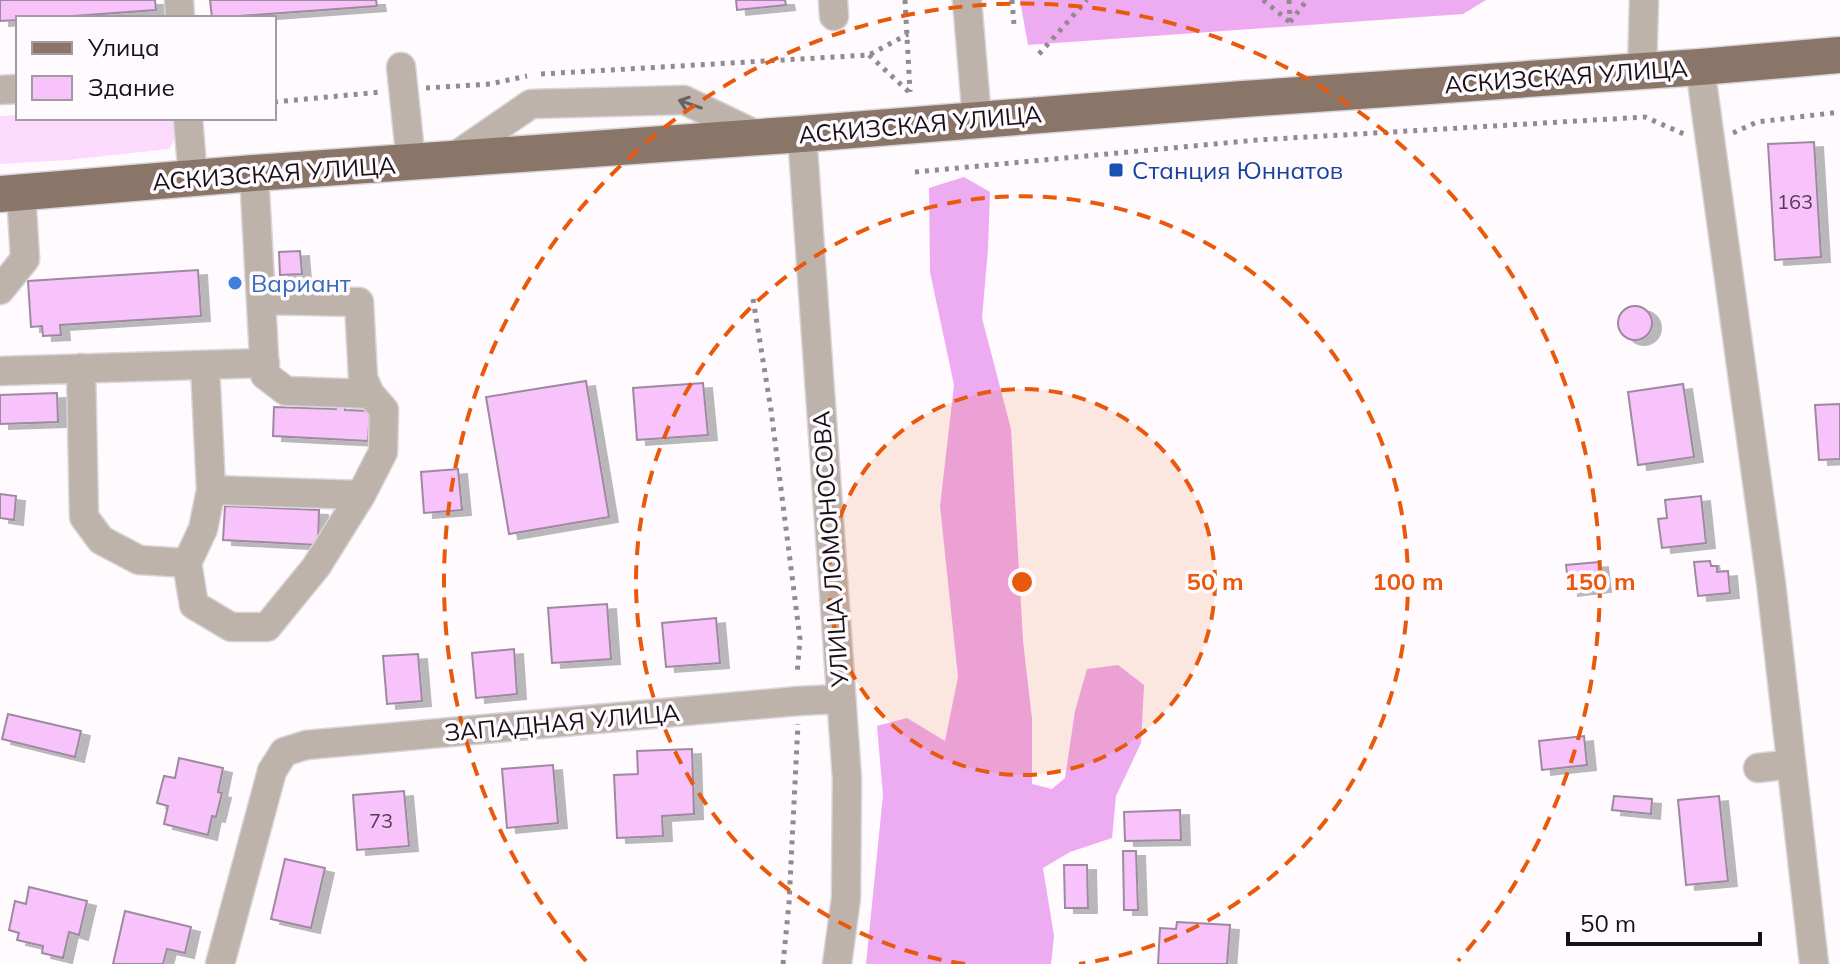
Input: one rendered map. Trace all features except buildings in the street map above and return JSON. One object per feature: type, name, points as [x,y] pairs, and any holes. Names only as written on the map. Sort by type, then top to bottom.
[{"type":"main road","name":"АСКИЗСКАЯ УЛИЦА","points":[[11,193],[1840,55]]},
{"type":"street","points":[[967,0],[977,119]]},
{"type":"street","points":[[1642,71],[1644,0]]},
{"type":"street","points":[[401,67],[411,162]]},
{"type":"street","points":[[1700,67],[1771,583],[1814,964]]},
{"type":"street","points":[[451,159],[531,104],[684,100],[761,137]]},
{"type":"street","points":[[188,120],[193,179]]},
{"type":"street","name":"УЛИЦА ЛОМОНОСОВА","points":[[802,134],[847,779],[846,898],[837,964]]},
{"type":"street","points":[[254,173],[265,375],[286,391],[370,394]]},
{"type":"street","points":[[0,290],[25,259],[11,193]]},
{"type":"street","points":[[205,365],[211,490],[203,529],[187,563],[194,605],[231,627],[267,627],[316,567],[361,495],[383,452],[384,410],[370,394],[363,378],[359,302],[261,300]]},
{"type":"street","points":[[0,371],[265,363]]},
{"type":"street","points":[[81,368],[84,517],[101,540],[139,560],[187,563]]},
{"type":"street","points":[[211,490],[361,495]]},
{"type":"street","name":"ЗАПАДНАЯ УЛИЦА","points":[[220,964],[272,771],[284,752],[306,745],[840,699]]},
{"type":"street","points":[[1758,768],[1791,764]]},
{"type":"path","points":[[869,55],[910,92],[905,0]]},
{"type":"path","points":[[1012,0],[1014,25]]},
{"type":"path","points":[[1039,54],[1087,0]]},
{"type":"path","points":[[1263,0],[1290,22]]},
{"type":"path","points":[[1289,0],[1290,22]]},
{"type":"path","points":[[1290,22],[1307,0]]},
{"type":"path","points":[[1732,134],[1757,122],[1840,112]]},
{"type":"path","points":[[915,172],[1257,140],[1645,117],[1693,139]]},
{"type":"path","points":[[753,299],[771,410],[800,639],[797,680]]},
{"type":"path","points":[[783,964],[798,719]]},
{"type":"shaded area","points":[[1020,0],[1486,0],[1463,14],[1028,45]]},
{"type":"shaded area","points":[[16,115],[16,120],[177,120],[176,136],[169,149],[0,164],[0,116]]},
{"type":"shaded area","points":[[964,177],[990,192],[982,318],[1011,429],[1023,641],[1032,719],[1032,784],[1052,789],[1065,778],[1075,711],[1087,669],[1118,665],[1144,685],[1141,743],[1116,796],[1112,838],[1070,852],[1043,868],[1054,936],[1051,964],[866,964],[883,795],[877,726],[907,718],[945,741],[958,677],[940,506],[954,385],[930,272],[929,188]]},
{"type":"place","name":"Станция Юннатов","points":[[1116,170]]},
{"type":"place","name":"Вариант","points":[[235,283]]}]
